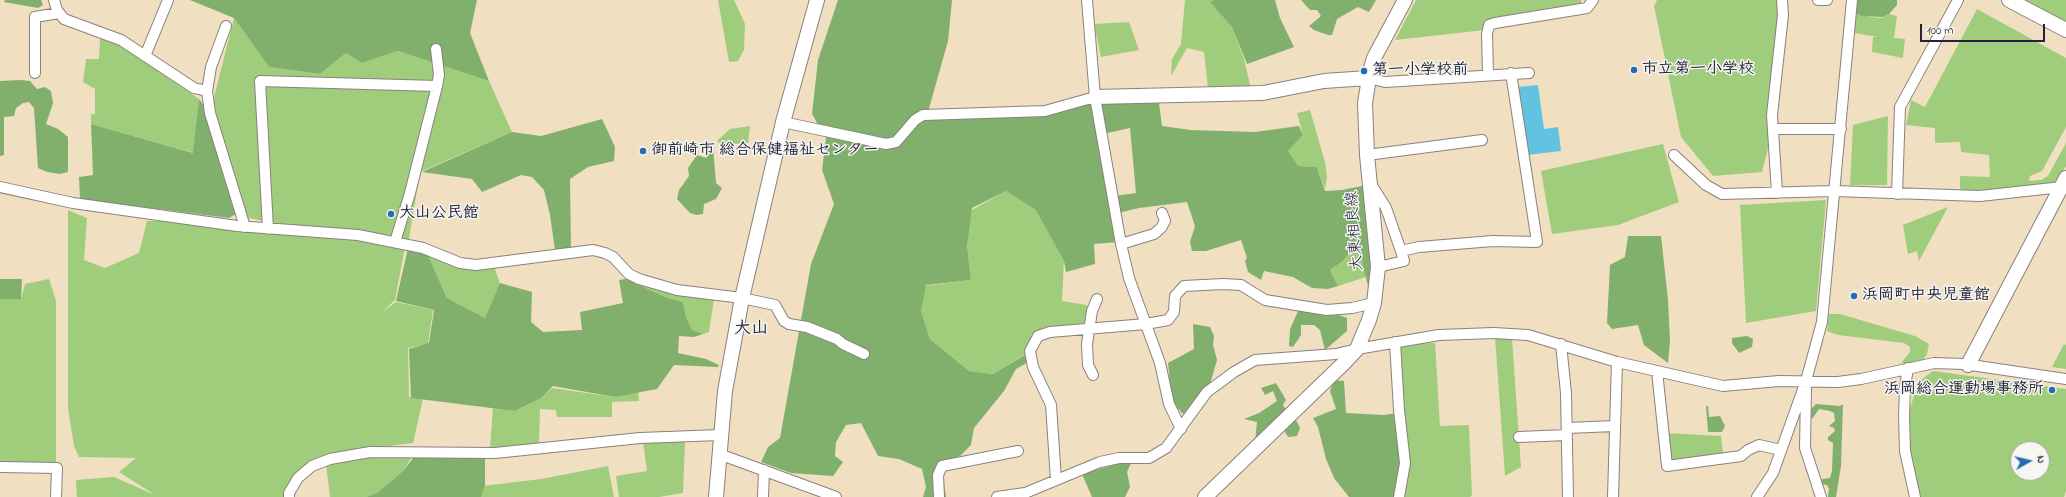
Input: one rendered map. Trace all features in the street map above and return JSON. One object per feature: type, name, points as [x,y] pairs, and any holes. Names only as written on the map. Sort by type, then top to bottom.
[{"type":"street","points":[[54,0],[59,13],[64,19],[121,40],[194,88],[207,91]]},
{"type":"street","points":[[145,56],[168,0]]},
{"type":"street","points":[[716,497],[725,391],[742,298],[783,122],[817,0]]},
{"type":"street","points":[[1087,0],[1095,96],[1121,244],[1129,278],[1160,363],[1170,404],[1181,429]]},
{"type":"street","name":"大東相良線","points":[[1205,497],[1323,384],[1357,349],[1369,320],[1374,303],[1378,267],[1369,181],[1365,103],[1368,78],[1374,58],[1405,0]]},
{"type":"street","points":[[1488,75],[1487,34],[1489,25],[1587,8],[1593,0]]},
{"type":"street","points":[[1777,193],[1772,115],[1783,15],[1782,0]]},
{"type":"street","points":[[1818,0],[1827,0]]},
{"type":"street","points":[[1757,497],[1773,473],[1782,450],[1806,381],[1811,357],[1822,322],[1852,0]]},
{"type":"street","points":[[1897,194],[1900,107],[1958,0]]},
{"type":"street","points":[[2010,0],[2066,30]]},
{"type":"street","points":[[35,74],[35,17],[59,13]]},
{"type":"street","points":[[226,26],[211,67],[207,91],[210,113],[245,227]]},
{"type":"street","points":[[395,242],[410,194],[437,86],[439,75],[436,49]]},
{"type":"street","points":[[1401,251],[1419,247],[1493,241],[1537,242],[1511,73]]},
{"type":"street","points":[[783,122],[886,144],[896,142],[915,120],[923,115],[1045,111],[1095,96],[1263,93],[1324,81],[1368,78],[1385,82],[1529,73]]},
{"type":"street","points":[[268,229],[260,81],[437,86]]},
{"type":"street","points":[[1773,129],[1841,129]]},
{"type":"street","points":[[1367,155],[1482,140]]},
{"type":"street","points":[[1674,155],[1706,185],[1722,194],[1834,192],[1980,196],[2064,183]]},
{"type":"street","points":[[1369,181],[1386,208],[1404,261],[1378,267]]},
{"type":"street","points":[[1968,365],[2064,183]]},
{"type":"street","points":[[0,187],[80,204],[245,227],[358,235],[423,248],[460,263],[476,265],[592,250],[605,253],[613,257],[629,274],[639,279],[676,290],[742,298],[774,306],[784,321],[789,324],[807,327],[837,339],[843,344],[864,354]]},
{"type":"street","points":[[1121,244],[1154,234],[1161,228],[1165,221],[1162,213]]},
{"type":"street","points":[[1056,480],[1051,405],[1034,367],[1030,351],[1038,336],[1050,332],[1146,324],[1168,320],[1174,312],[1175,296],[1184,286],[1223,284],[1241,285],[1265,300],[1327,310],[1352,308],[1374,303]]},
{"type":"street","points":[[1093,374],[1088,365],[1087,344],[1092,311],[1097,299]]},
{"type":"street","points":[[997,497],[1025,493],[1100,462],[1119,458],[1149,458],[1166,448],[1207,392],[1234,372],[1255,360],[1336,354],[1439,335],[1494,333],[1528,335],[1617,362],[1723,386],[1779,381],[1838,382],[1861,379],[1934,363],[1968,365],[2066,379]]},
{"type":"street","points":[[1395,342],[1399,410],[1405,463],[1399,497]]},
{"type":"street","points":[[1561,344],[1566,394],[1568,497]]},
{"type":"street","points":[[1613,497],[1617,362]]},
{"type":"street","points":[[1908,368],[1905,387],[1905,451],[1914,497]]},
{"type":"street","points":[[1657,371],[1667,466],[1741,456],[1748,450],[1759,445],[1782,450]]},
{"type":"street","points":[[1806,381],[1805,448],[1821,497]]},
{"type":"street","points":[[1519,437],[1615,426]]},
{"type":"street","points":[[289,497],[298,478],[312,466],[330,459],[370,452],[495,453],[640,438],[720,436]]},
{"type":"street","points":[[939,497],[938,475],[942,466],[1018,451]]},
{"type":"street","points":[[719,454],[836,497]]},
{"type":"street","points":[[0,468],[57,468],[56,497]]},
{"type":"street","points":[[763,497],[764,470]]},
{"type":"green space","points":[[5,0],[41,0],[43,5],[38,8],[4,2]]},
{"type":"green space","points":[[190,0],[477,0],[470,33],[489,81],[398,51],[362,63],[346,53],[320,74],[269,67],[234,18]]},
{"type":"green space","points":[[718,0],[734,0],[745,24],[744,50],[738,61],[729,62]]},
{"type":"green space","points":[[838,0],[952,0],[948,41],[928,112],[1027,116],[1095,103],[1119,242],[1094,244],[1095,264],[1066,272],[1064,261],[1036,210],[1006,191],[972,208],[967,247],[971,280],[926,285],[921,311],[930,339],[969,371],[993,374],[1028,353],[1030,361],[1016,369],[1004,391],[974,428],[971,445],[960,456],[941,464],[946,497],[923,497],[926,487],[922,469],[899,459],[878,456],[861,423],[846,425],[836,442],[835,456],[843,462],[833,476],[791,473],[761,462],[768,447],[780,438],[811,264],[834,204],[822,170],[826,138],[812,114],[818,60]]},
{"type":"green space","points":[[1185,0],[1214,0],[1211,2],[1232,27],[1244,59],[1251,89],[1208,89],[1204,52],[1187,48],[1171,76],[1172,59],[1181,44]]},
{"type":"green space","points":[[1214,0],[1275,0],[1280,18],[1294,47],[1247,64],[1232,27],[1210,2]]},
{"type":"green space","points":[[1301,0],[1376,0],[1369,12],[1358,7],[1337,19],[1332,35],[1328,35],[1314,30],[1309,26],[1321,16],[1317,10],[1310,10]]},
{"type":"green space","points":[[1416,0],[1581,0],[1581,9],[1485,30],[1395,40]]},
{"type":"green space","points":[[1657,0],[1779,0],[1773,129],[1762,172],[1713,176],[1681,137],[1654,6]]},
{"type":"green space","points":[[1853,0],[1870,17],[1881,18],[1889,14],[1897,16],[1894,38],[1905,39],[1903,58],[1872,52],[1873,37],[1878,37],[1849,32]]},
{"type":"green space","points":[[1857,0],[1897,0],[1897,5],[1889,14],[1882,17],[1862,16],[1857,14]]},
{"type":"green space","points":[[2026,0],[2066,0],[2066,27],[2032,9],[2034,4]]},
{"type":"green space","points":[[1977,9],[2066,58],[2066,127],[2042,171],[2030,176],[2029,181],[2041,180],[2048,176],[2066,143],[2066,166],[2056,183],[1985,191],[1962,190],[1960,189],[1960,176],[1990,177],[1989,155],[1961,152],[1960,142],[1935,143],[1935,128],[1906,125],[1911,100],[1925,107]]},
{"type":"green space","points":[[234,18],[269,67],[320,74],[346,53],[362,63],[398,51],[489,81],[512,132],[420,172],[408,245],[242,217],[210,113]]},
{"type":"green space","points":[[1129,22],[1139,50],[1101,57],[1094,24]]},
{"type":"green space","points":[[100,39],[113,40],[199,99],[194,153],[91,124],[91,114],[95,114],[95,89],[83,82],[86,59],[99,59]]},
{"type":"green space","points":[[0,81],[30,81],[37,89],[45,87],[51,91],[53,103],[46,124],[58,129],[68,137],[68,172],[60,174],[47,172],[38,168],[34,108],[29,102],[23,103],[16,108],[14,116],[4,117],[4,155],[0,156]]},
{"type":"green space","points":[[199,99],[208,111],[236,214],[229,218],[80,199],[79,177],[93,175],[91,124],[193,153]]},
{"type":"green space","points":[[1105,100],[1159,103],[1162,126],[1191,130],[1255,132],[1299,126],[1303,135],[1288,151],[1298,166],[1317,167],[1325,191],[1342,190],[1362,186],[1370,205],[1373,264],[1370,294],[1363,266],[1361,249],[1354,247],[1343,261],[1330,270],[1338,286],[1328,289],[1312,288],[1293,277],[1264,271],[1261,280],[1248,272],[1245,261],[1247,258],[1241,240],[1206,251],[1192,251],[1190,242],[1195,226],[1187,202],[1139,208],[1118,213],[1114,196],[1136,193],[1130,128],[1103,134],[1100,104]]},
{"type":"green space","points":[[1310,110],[1325,162],[1327,177],[1325,189],[1317,167],[1298,166],[1287,152],[1303,135],[1297,113]]},
{"type":"green space","points":[[1888,116],[1887,185],[1850,185],[1853,125]]},
{"type":"green space","points":[[602,119],[615,147],[614,161],[588,167],[570,179],[571,249],[555,250],[550,215],[544,190],[532,177],[521,175],[482,192],[472,179],[422,172],[512,132],[541,136]]},
{"type":"green space","points":[[750,126],[748,143],[723,145],[717,141],[730,129]]},
{"type":"green space","points":[[1663,144],[1679,202],[1618,225],[1552,234],[1541,171]]},
{"type":"green space","points":[[713,148],[716,183],[722,188],[716,199],[704,204],[703,214],[697,215],[690,213],[677,199],[679,190],[689,176],[688,168],[697,155],[706,158]]},
{"type":"green space","points":[[1006,191],[1037,210],[1064,261],[1062,301],[1087,305],[1087,329],[1042,330],[1030,351],[993,374],[969,371],[930,339],[921,311],[923,286],[971,280],[967,250],[970,211]]},
{"type":"green space","points":[[1826,200],[1816,311],[1746,323],[1740,205]]},
{"type":"green space","points":[[1948,207],[1919,261],[1917,251],[1908,254],[1903,225]]},
{"type":"green space","points":[[68,210],[87,218],[84,260],[105,268],[139,253],[147,221],[158,221],[158,217],[367,238],[405,247],[395,300],[381,313],[396,302],[433,310],[428,344],[408,348],[409,397],[423,399],[413,443],[334,453],[292,482],[288,497],[77,497],[76,480],[114,477],[155,495],[119,472],[136,458],[79,457],[74,446],[68,408]]},
{"type":"green space","points":[[1628,236],[1661,236],[1668,300],[1670,341],[1668,363],[1644,345],[1638,325],[1612,329],[1607,323],[1610,265],[1625,257]]},
{"type":"green space","points":[[1354,247],[1361,249],[1366,277],[1338,286],[1330,270],[1343,261]]},
{"type":"green space","points":[[408,248],[427,254],[447,298],[485,318],[500,283],[532,292],[531,322],[543,332],[582,330],[580,312],[623,303],[619,280],[626,279],[668,298],[683,302],[686,317],[692,330],[703,334],[694,337],[679,336],[678,353],[706,359],[719,365],[718,367],[674,365],[657,389],[615,397],[553,386],[541,398],[515,411],[411,398],[409,349],[429,343],[434,310],[396,301]]},
{"type":"green space","points":[[426,253],[494,266],[500,284],[485,318],[447,298]]},
{"type":"green space","points":[[0,279],[22,279],[21,299],[0,299]]},
{"type":"green space","points":[[49,279],[56,301],[56,466],[0,463],[0,299],[21,299],[25,284]]},
{"type":"green space","points":[[640,285],[714,299],[709,332],[703,334],[692,330],[686,317],[683,302],[668,298]]},
{"type":"green space","points":[[1300,307],[1336,314],[1347,318],[1347,331],[1325,350],[1320,330],[1314,325],[1301,325],[1301,335],[1293,347],[1289,346],[1290,329]]},
{"type":"green space","points":[[1829,314],[1840,314],[1915,336],[1929,344],[1927,354],[1923,360],[1906,364],[1901,363],[1910,352],[1910,347],[1904,343],[1838,335],[1827,331]]},
{"type":"green space","points":[[1193,324],[1210,327],[1214,336],[1213,345],[1217,360],[1210,384],[1183,414],[1172,402],[1168,363],[1194,349]]},
{"type":"green space","points":[[1747,336],[1753,339],[1752,347],[1739,353],[1732,343],[1732,338]]},
{"type":"green space","points":[[1495,337],[1512,339],[1521,467],[1505,476]]},
{"type":"green space","points":[[1435,343],[1440,426],[1469,425],[1472,495],[1470,497],[1399,497],[1393,344]]},
{"type":"green space","points":[[2064,344],[2066,345],[2066,369],[2052,367]]},
{"type":"green space","points":[[1933,371],[2066,389],[2066,491],[2064,497],[1921,497],[1912,467],[1906,423],[1918,382]]},
{"type":"green space","points":[[1334,380],[1344,381],[1346,413],[1383,415],[1399,413],[1405,466],[1399,497],[1349,497],[1334,478],[1326,459],[1318,427],[1313,418],[1336,409],[1330,391]]},
{"type":"green space","points":[[1276,383],[1286,400],[1283,405],[1287,412],[1255,442],[1257,422],[1244,419],[1259,413],[1277,401],[1273,391],[1265,395],[1261,388]]},
{"type":"green space","points":[[552,388],[615,397],[638,391],[639,401],[612,402],[612,417],[557,417],[556,410],[540,409],[539,444],[490,448],[493,408],[515,411],[541,398]]},
{"type":"green space","points":[[1816,404],[1840,406],[1843,404],[1841,466],[1836,497],[1828,497],[1829,489],[1827,485],[1821,484],[1822,479],[1830,478],[1832,471],[1833,443],[1828,440],[1828,437],[1835,431],[1834,428],[1829,426],[1835,421],[1834,413],[1819,409],[1812,419],[1810,413]]},
{"type":"green space","points":[[1706,406],[1708,406],[1709,417],[1720,416],[1725,426],[1722,432],[1708,432]]},
{"type":"green space","points":[[1295,418],[1300,428],[1297,436],[1288,437],[1283,428]]},
{"type":"green space","points":[[1666,433],[1721,436],[1723,453],[1669,462]]},
{"type":"green space","points":[[643,442],[685,442],[683,493],[659,497],[619,497],[616,476],[647,471]]},
{"type":"green space","points":[[414,453],[404,470],[377,493],[366,497],[330,497],[326,464],[366,456]]},
{"type":"green space","points":[[416,454],[485,459],[485,485],[481,497],[366,497],[377,493],[404,470]]},
{"type":"green space","points":[[1132,461],[1127,472],[1130,487],[1125,497],[1092,497],[1082,474]]},
{"type":"green space","points":[[608,466],[614,497],[479,497],[482,486],[541,479]]},
{"type":"water","points":[[1538,85],[1544,129],[1558,127],[1561,151],[1527,155],[1518,87]]},
{"type":"place","name":"市立第一小学校","points":[[1634,70]]},
{"type":"place","name":"第一小学校前","points":[[1364,71]]},
{"type":"place","name":"御前崎市 総合保健福祉センター","points":[[643,151]]},
{"type":"place","name":"大山公民館","points":[[391,214]]},
{"type":"place","name":"浜岡町中央児童館","points":[[1854,296]]},
{"type":"place","name":"浜岡総合運動場事務所","points":[[2052,390]]},
{"type":"district","name":"大山","points":[[751,330]]}]
